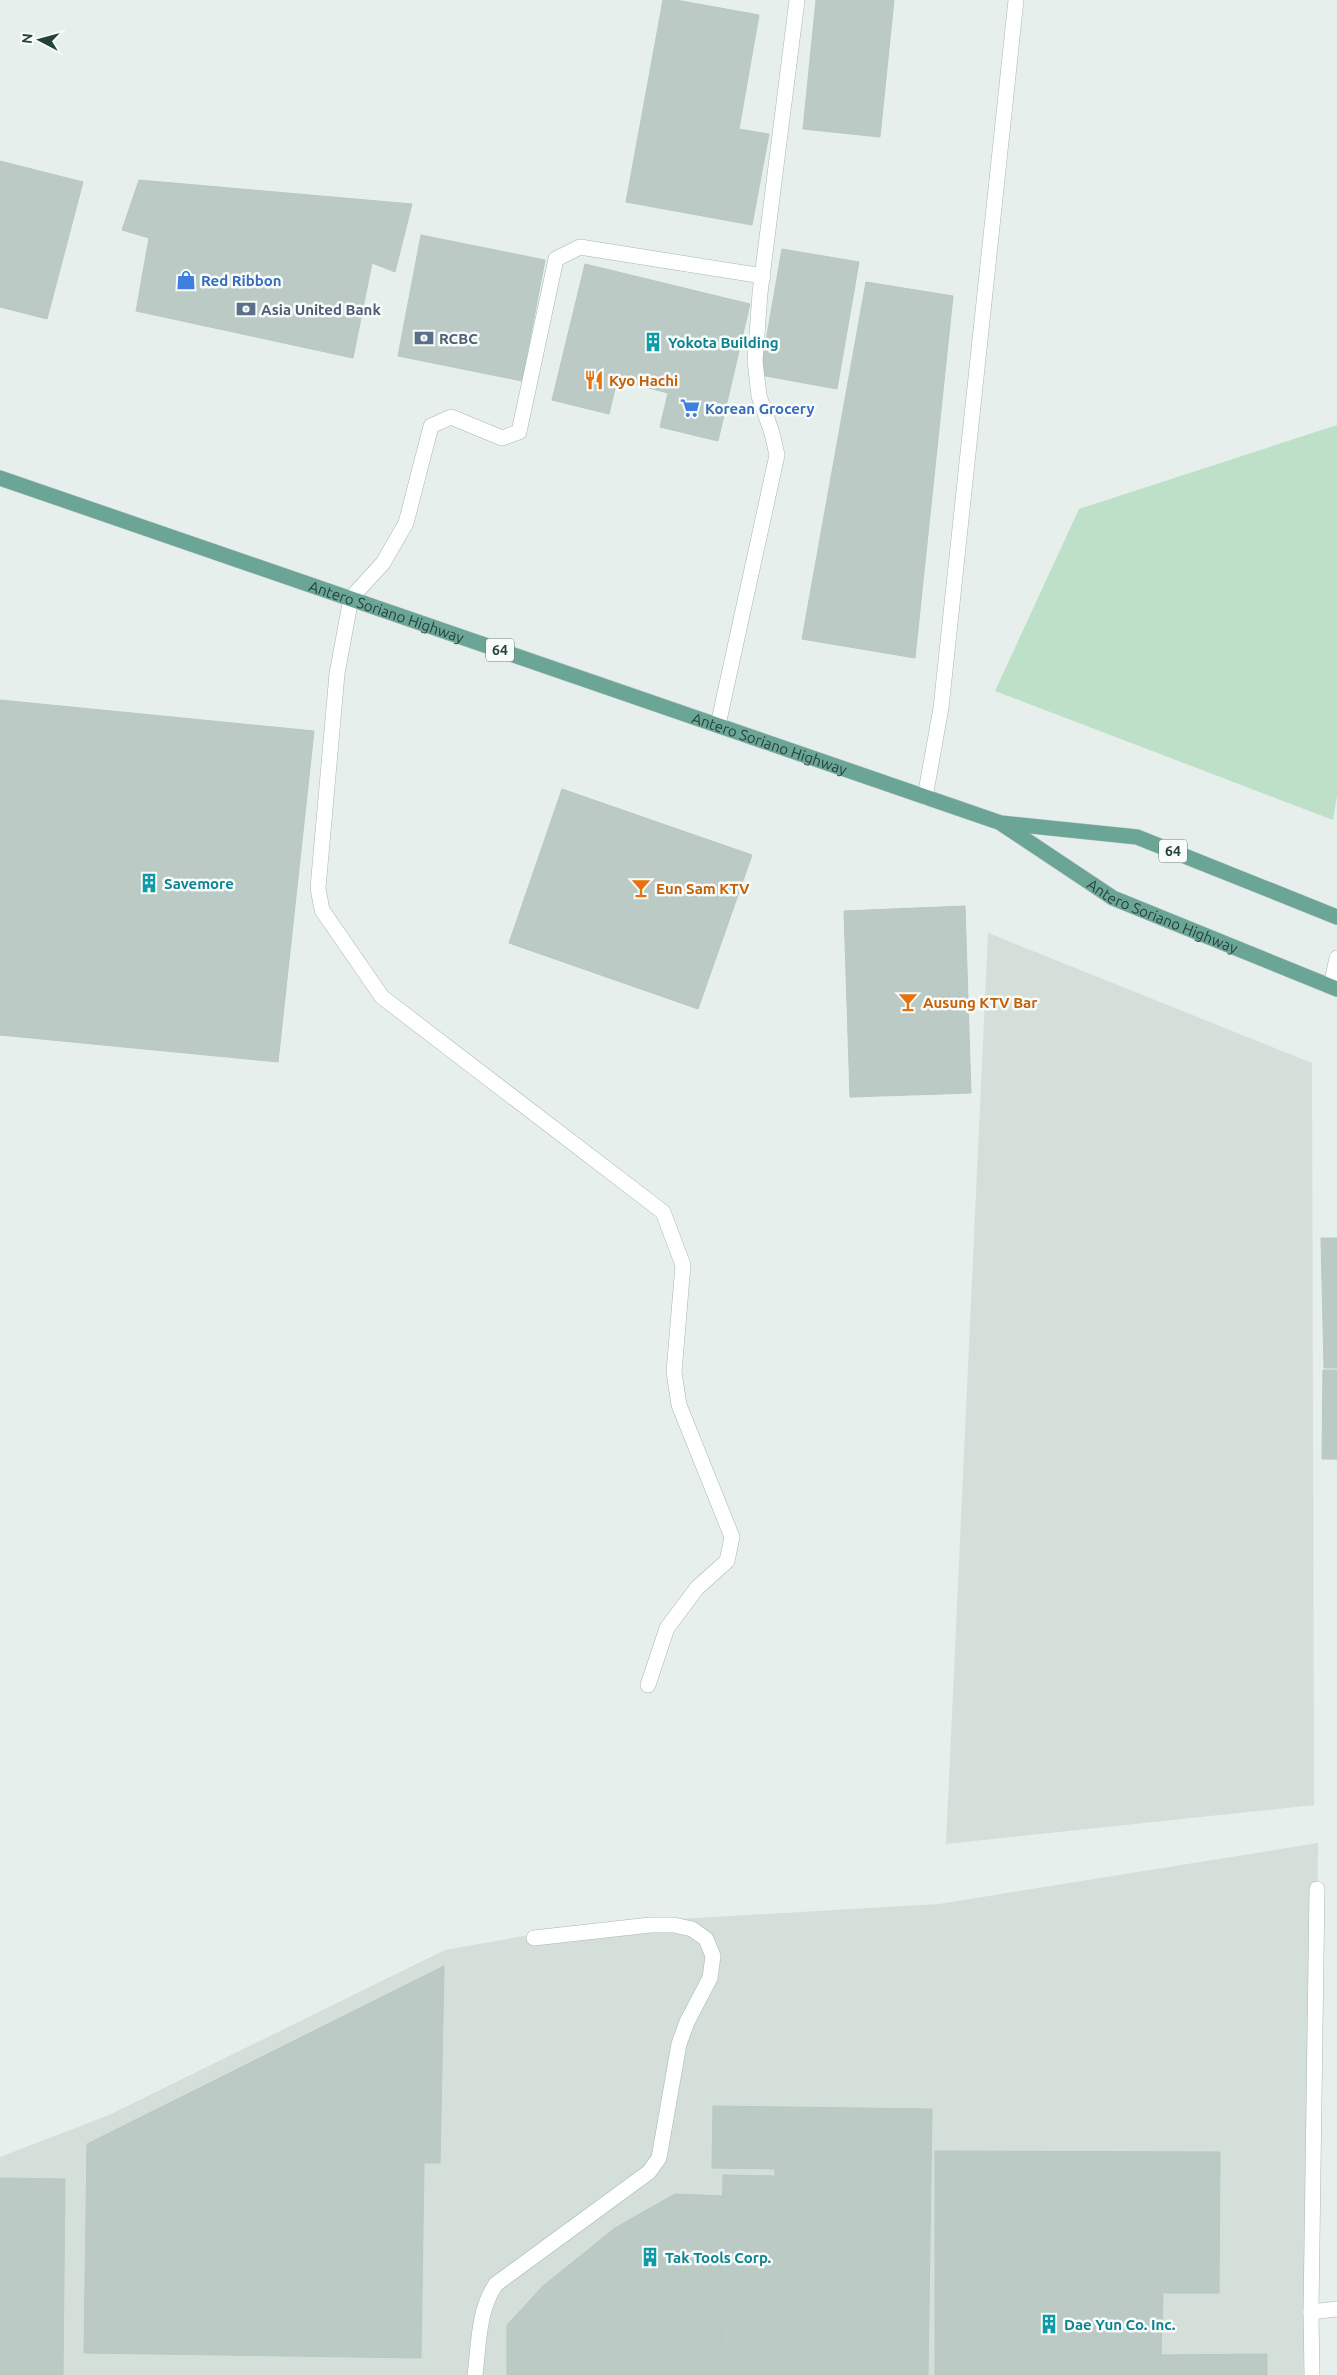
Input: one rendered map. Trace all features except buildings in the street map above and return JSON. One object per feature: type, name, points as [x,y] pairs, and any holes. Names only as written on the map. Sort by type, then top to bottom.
[{"type":"main road","name":"Antero Soriano Highway","points":[[0,478],[1001,823],[1137,837],[1337,917]]},
{"type":"main road","name":"Antero Soriano Highway","points":[[1001,823],[1113,898],[1334,987]]},
{"type":"street","points":[[718,725],[777,455],[772,433],[759,396],[755,361],[762,276],[797,0]]},
{"type":"street","points":[[925,797],[941,708],[1016,0]]},
{"type":"street","points":[[648,1685],[667,1628],[698,1588],[726,1561],[732,1537],[679,1405],[674,1372],[683,1264],[663,1212],[382,997],[322,910],[318,888],[337,674],[351,598],[383,563],[406,522],[431,426],[451,417],[502,438],[519,432],[556,259],[580,247],[762,276]]},
{"type":"street","points":[[1334,987],[1337,958]]},
{"type":"street","points":[[1312,2375],[1311,2312],[1317,1889]]},
{"type":"street","points":[[475,2375],[483,2314],[487,2298],[496,2284],[649,2172],[659,2158],[679,2044],[687,2022],[710,1978],[713,1956],[706,1939],[692,1929],[674,1925],[650,1925],[534,1938]]},
{"type":"street","points":[[1311,2312],[1337,2309]]},
{"type":"shaded area","points":[[988,933],[1312,1063],[1314,1805],[946,1844]]},
{"type":"shaded area","points":[[1318,1843],[1317,2375],[0,2375],[0,2157],[109,2115],[445,1950],[591,1924],[939,1904]]},
{"type":"green space","points":[[1337,425],[1337,796],[1333,820],[995,691],[1079,509]]},
{"type":"place","name":"Red Ribbon","points":[[186,280]]},
{"type":"place","name":"Asia United Bank","points":[[246,309]]},
{"type":"place","name":"RCBC","points":[[424,338]]},
{"type":"place","name":"Yokota Building","points":[[653,342]]},
{"type":"place","name":"Kyo Hachi","points":[[594,380]]},
{"type":"place","name":"Korean Grocery","points":[[690,408]]},
{"type":"place","name":"Savemore","points":[[149,883]]},
{"type":"place","name":"Eun Sam KTV","points":[[641,888]]},
{"type":"place","name":"Ausung KTV Bar","points":[[908,1002]]},
{"type":"place","name":"Tak Tools Corp.","points":[[650,2257]]},
{"type":"place","name":"Dae Yun Co. Inc.","points":[[1049,2324]]}]
